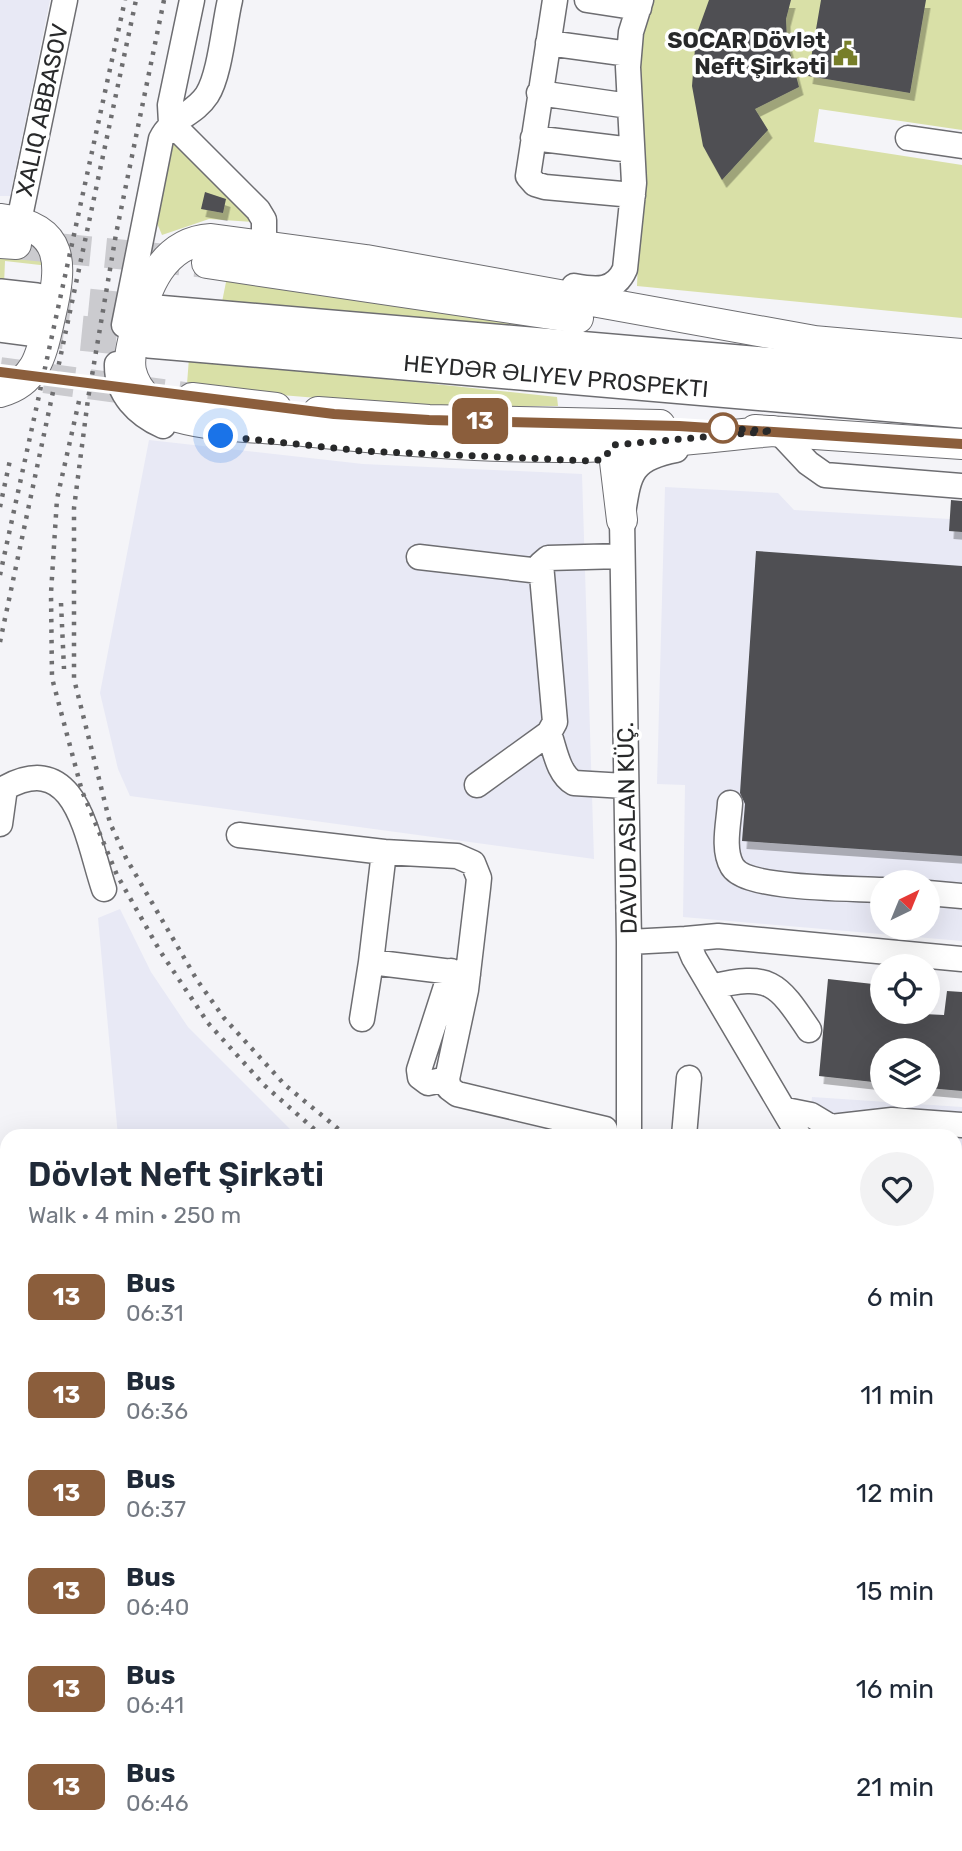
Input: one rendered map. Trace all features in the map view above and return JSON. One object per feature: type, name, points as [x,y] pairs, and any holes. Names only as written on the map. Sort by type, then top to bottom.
[{"type":"highway","points":[[0,297],[22,318]]},
{"type":"highway","name":"HEYDƏR ƏLIYEV PROSPEKTI","points":[[145,315],[962,382]]},
{"type":"highway","name":"HEYDƏR ƏLIYEV PROSPEKTI","points":[[145,315],[962,410]]},
{"type":"main road","points":[[0,392],[16,387],[36,367],[59,276],[58,259],[52,245],[37,230],[9,232]]},
{"type":"main road","points":[[776,431],[571,447],[397,440],[201,421],[168,414],[145,397],[131,370],[132,347],[142,302],[153,277],[176,252],[195,241],[265,238],[820,342]]},
{"type":"main road","points":[[206,263],[657,329],[962,354]]},
{"type":"main road","points":[[192,398],[395,418],[776,431],[962,444]]},
{"type":"main road","points":[[568,422],[605,430],[613,445],[622,520]]},
{"type":"street","points":[[9,232],[65,0]]},
{"type":"street","points":[[192,0],[170,105],[171,123],[159,147],[145,315],[118,358],[121,388],[142,414],[179,432],[362,451],[591,461],[604,459],[613,445]]},
{"type":"street","points":[[171,123],[194,110],[209,93],[230,0]]},
{"type":"street","points":[[555,0],[528,176],[535,184],[633,195]]},
{"type":"street","points":[[145,315],[141,268],[154,253],[181,235],[208,228],[603,289],[621,279],[625,269],[633,195],[629,54],[640,4],[587,0]]},
{"type":"street","points":[[548,43],[629,54]]},
{"type":"street","points":[[539,93],[629,106]]},
{"type":"street","points":[[171,123],[258,210],[264,220],[265,238]]},
{"type":"street","points":[[533,138],[632,150]]},
{"type":"street","points":[[908,138],[962,146]]},
{"type":"street","points":[[776,431],[807,463],[825,475],[962,486]]},
{"type":"street","name":"DAVUD ASLAN KÜÇ.","points":[[617,1129],[629,942],[622,520],[631,474],[647,457],[776,431]]},
{"type":"street","points":[[477,785],[549,733],[555,722],[556,709],[541,564],[548,558],[622,556]]},
{"type":"street","points":[[419,557],[540,571]]},
{"type":"street","points":[[549,733],[561,768],[569,780],[574,783],[625,786]]},
{"type":"street","points":[[0,824],[5,788],[22,779],[41,777],[59,782],[72,798],[104,889]]},
{"type":"street","points":[[730,803],[727,855],[733,869],[744,878],[771,883],[870,889]]},
{"type":"street","points":[[239,835],[384,852],[457,856],[477,867],[478,888],[459,973],[447,1079],[449,1088],[457,1094],[604,1129]]},
{"type":"street","points":[[362,1019],[384,852]]},
{"type":"street","points":[[940,894],[962,896]]},
{"type":"street","points":[[629,942],[718,936],[962,959]]},
{"type":"street","points":[[686,939],[711,987],[796,1129]]},
{"type":"street","points":[[371,962],[459,973]]},
{"type":"street","points":[[711,987],[744,980],[775,988],[784,992],[809,1030]]},
{"type":"street","points":[[685,1129],[689,1078]]},
{"type":"street","points":[[786,1110],[811,1115],[831,1127],[892,1120],[962,1125]]},
{"type":"shaded area","points":[[0,0],[50,0],[10,196],[0,196]]},
{"type":"shaded area","points":[[149,440],[363,464],[582,474],[594,859],[130,796],[118,769],[100,693]]},
{"type":"shaded area","points":[[665,487],[778,493],[794,510],[950,519],[950,531],[962,532],[962,941],[940,939],[940,870],[870,870],[870,933],[683,917],[685,785],[657,784]]},
{"type":"shaded area","points":[[120,909],[151,972],[188,1027],[290,1129],[117,1129],[98,918]]},
{"type":"shaded area","points":[[812,1097],[870,1101],[870,1108],[962,1107],[962,1129],[809,1129]]},
{"type":"green space","points":[[652,0],[962,0],[962,130],[819,109],[814,142],[962,165],[962,318],[637,286],[643,135],[640,82],[642,39]]},
{"type":"green space","points":[[175,144],[181,147],[253,222],[209,219],[162,235],[154,216],[168,149]]},
{"type":"green space","points":[[32,236],[49,266],[5,261],[4,285],[0,285],[0,251]]},
{"type":"green space","points":[[227,277],[382,297],[619,341],[222,302]]},
{"type":"green space","points":[[189,358],[557,397],[558,406],[414,406],[187,384]]},
{"type":"building","points":[[709,0],[791,0],[786,19],[787,41],[799,87],[755,109],[768,130],[722,180],[703,146],[692,86],[696,36]]},
{"type":"building","points":[[821,0],[926,0],[910,93],[808,76]]},
{"type":"building","points":[[205,192],[226,199],[223,213],[201,209]]},
{"type":"building","points":[[951,500],[962,501],[962,532],[949,531]]},
{"type":"building","points":[[756,551],[962,566],[962,856],[742,841],[745,804],[740,793]]},
{"type":"building","points":[[828,979],[870,984],[870,1024],[940,1024],[947,991],[962,992],[962,1091],[940,1089],[940,1038],[870,1038],[870,1082],[819,1076]]},
{"type":"tunnel","points":[[16,244],[207,263]]},
{"type":"tunnel","points":[[36,301],[156,313]]},
{"type":"tunnel","points":[[29,328],[149,340]]},
{"type":"tunnel","points":[[0,372],[192,398]]},
{"type":"railway","points":[[0,575],[125,0]]},
{"type":"railway","points":[[0,642],[136,0]]},
{"type":"railway","points":[[164,0],[116,234],[88,399],[74,508],[74,679],[110,823],[126,858],[197,980],[224,1018],[285,1085],[338,1129]]},
{"type":"railway","points":[[79,401],[57,499],[51,593],[52,678],[82,791],[117,875],[160,951],[208,1023],[264,1085],[314,1129]]},
{"type":"railway","points":[[0,507],[10,460]]},
{"type":"railway","points":[[61,603],[64,669]]},
{"type":"bus line","name":"13","points":[[0,372],[334,414],[429,420],[679,426],[962,444]]},
{"type":"place","name":"SOCAR Dövlət Neft Şirkəti","points":[[846,53]]},
{"type":"route","points":[[221,436],[362,451],[600,461],[608,456],[613,445],[773,431],[723,428]]}]
